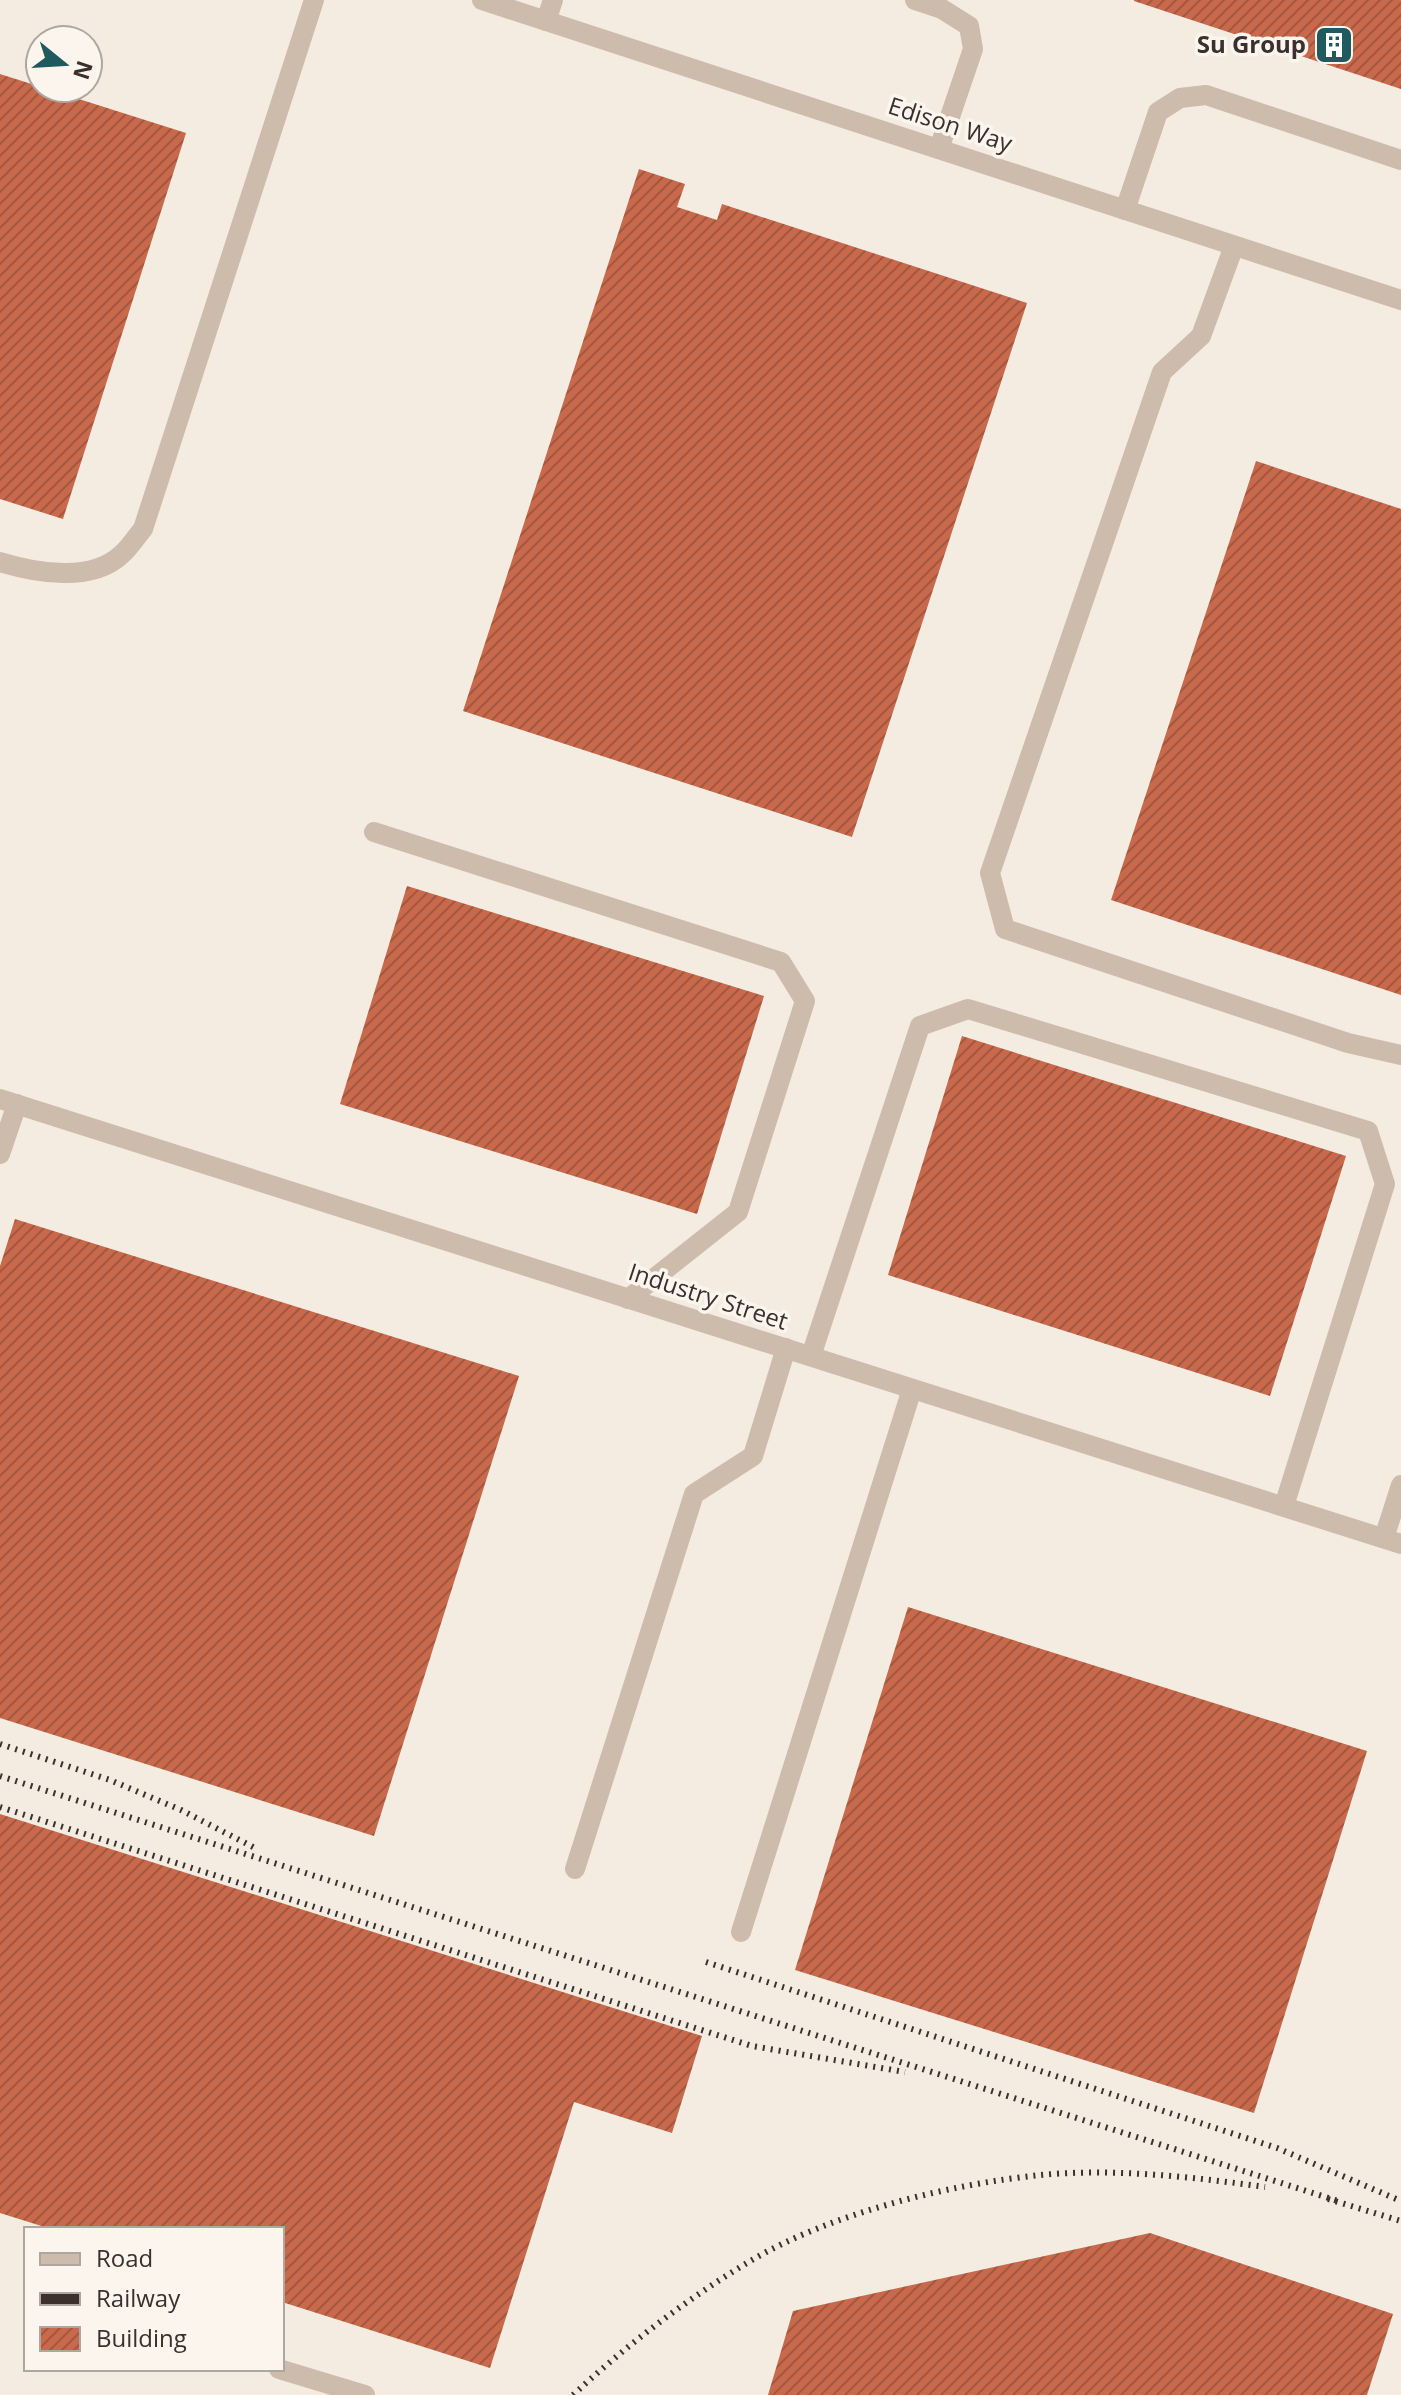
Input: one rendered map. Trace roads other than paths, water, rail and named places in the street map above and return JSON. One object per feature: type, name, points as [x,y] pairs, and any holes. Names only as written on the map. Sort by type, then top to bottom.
[{"type":"street","points":[[0,562],[61,574],[92,569],[121,556],[143,529],[314,0]]},
{"type":"street","name":"Edison Way","points":[[482,0],[1401,300]]},
{"type":"street","points":[[546,21],[553,0]]},
{"type":"street","points":[[915,0],[942,9],[969,26],[973,49],[939,149]]},
{"type":"street","points":[[1125,210],[1158,112],[1180,98],[1206,95],[1401,160]]},
{"type":"street","points":[[1234,246],[1201,336],[1162,372],[990,873],[1005,929],[1348,1043],[1401,1055]]},
{"type":"street","points":[[374,832],[781,962],[805,1001],[738,1212],[628,1299]]},
{"type":"street","points":[[811,1356],[920,1026],[968,1009],[1368,1131],[1385,1184],[1284,1506]]},
{"type":"street","points":[[0,1154],[8,1102]]},
{"type":"street","name":"Industry Street","points":[[8,1102],[1392,1541]]},
{"type":"street","points":[[575,1869],[694,1494],[753,1456],[786,1348]]},
{"type":"street","points":[[741,1932],[912,1389]]},
{"type":"street","points":[[1392,1541],[1401,1485]]},
{"type":"street","points":[[284,2371],[365,2395]]},
{"type":"railway","points":[[0,1744],[110,1780],[181,1810],[255,1848]]},
{"type":"railway","points":[[0,1776],[1338,2201]]},
{"type":"railway","points":[[0,1807],[752,2046],[905,2072]]},
{"type":"railway","points":[[706,1962],[1277,2148],[1401,2201]]},
{"type":"railway","points":[[573,2395],[659,2323],[752,2260],[818,2228],[892,2203],[969,2185],[1068,2173],[1153,2175],[1265,2187]]},
{"type":"railway","points":[[1328,2199],[1401,2221]]},
{"type":"place","name":"Su Group","points":[[1334,45]]}]
